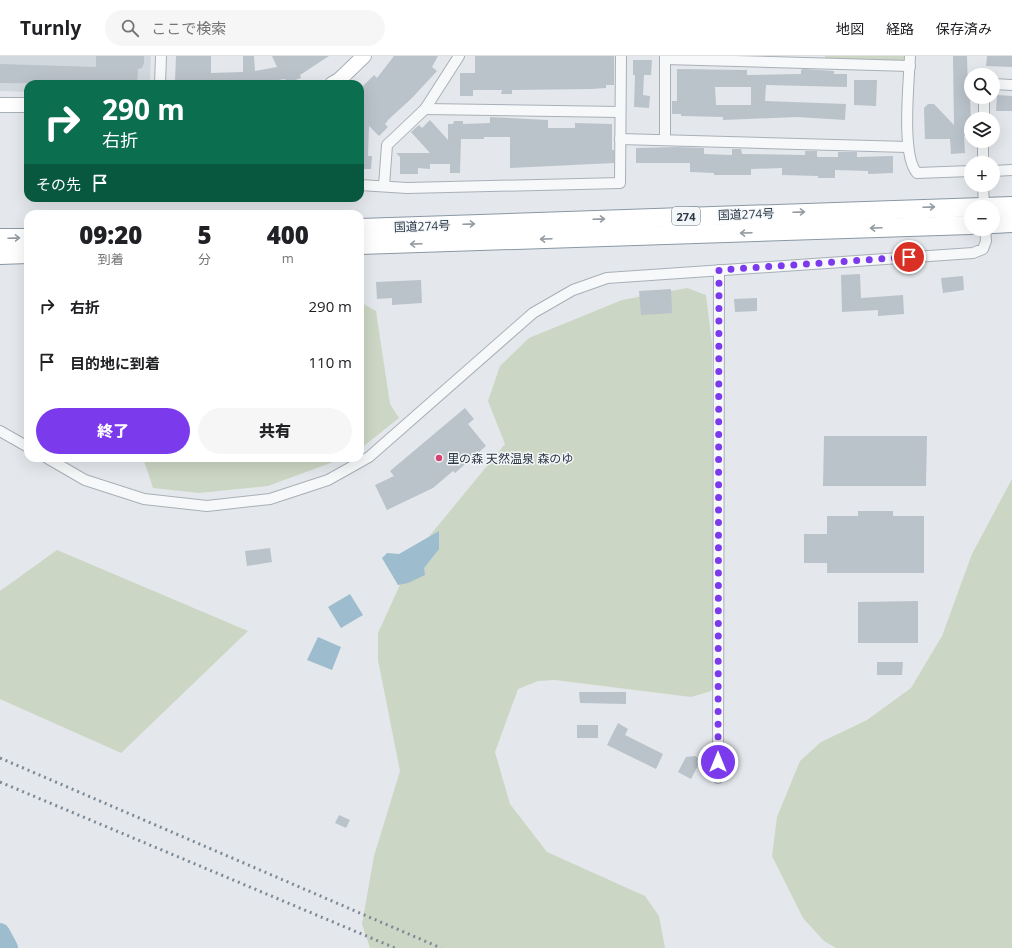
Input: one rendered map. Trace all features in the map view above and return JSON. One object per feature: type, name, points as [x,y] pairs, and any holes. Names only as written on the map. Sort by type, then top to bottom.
[{"type":"highway","name":"国道274号","points":[[1000,206],[1012,206]]},
{"type":"highway","name":"国道274号","points":[[364,228],[964,207]]},
{"type":"highway","points":[[1000,224],[1012,223]]},
{"type":"highway","name":"国道274号","points":[[364,245],[964,225]]},
{"type":"highway","points":[[0,238],[24,238]]},
{"type":"highway","points":[[0,255],[24,254]]},
{"type":"street","points":[[160,56],[160,80]]},
{"type":"street","points":[[337,80],[354,67],[364,56]]},
{"type":"street","points":[[384,186],[387,145],[425,109],[459,56]]},
{"type":"street","points":[[364,185],[407,188],[620,183],[621,56]]},
{"type":"street","points":[[665,139],[665,57],[910,61],[908,147],[912,168],[917,173],[964,171]]},
{"type":"street","points":[[1000,84],[1012,85]]},
{"type":"street","points":[[0,105],[24,105]]},
{"type":"street","points":[[425,109],[620,112]]},
{"type":"street","points":[[620,139],[665,139],[908,147]]},
{"type":"street","points":[[1000,171],[1012,170]]},
{"type":"street","points":[[364,459],[533,313],[572,290],[607,278],[973,253],[983,249],[986,241],[986,236]]},
{"type":"street","points":[[718,778],[719,270]]},
{"type":"street","points":[[0,431],[24,445]]},
{"type":"street","points":[[54,462],[85,480],[144,500],[207,506],[270,499],[328,480],[359,462]]},
{"type":"shaded area","points":[[0,56],[151,56],[150,80],[24,80],[24,92],[0,91]]},
{"type":"green space","points":[[825,56],[910,56],[910,66],[825,63]]},
{"type":"green space","points":[[687,288],[706,295],[712,344],[713,567],[718,665],[711,691],[691,697],[555,680],[538,681],[518,689],[495,752],[510,804],[547,852],[645,896],[659,916],[665,948],[370,948],[362,924],[374,856],[400,771],[378,660],[378,633],[413,556],[505,444],[488,401],[500,366],[529,338],[622,300]]},
{"type":"green space","points":[[364,304],[376,311],[390,404],[399,418],[364,446]]},
{"type":"green space","points":[[144,462],[333,462],[268,486],[199,493],[153,488]]},
{"type":"green space","points":[[1012,479],[1012,948],[836,948],[824,941],[803,918],[772,856],[777,817],[800,761],[821,742],[867,720],[911,688],[942,636],[972,554]]},
{"type":"green space","points":[[57,550],[248,631],[121,753],[0,699],[0,591]]},
{"type":"water","points":[[439,531],[439,549],[424,568],[425,575],[408,583],[398,585],[382,558],[387,553],[399,554]]},
{"type":"water","points":[[350,594],[363,615],[341,628],[328,607]]},
{"type":"water","points":[[318,637],[341,647],[332,670],[307,660]]},
{"type":"building","points":[[96,56],[144,56],[142,68],[138,69],[137,80],[24,80],[24,83],[0,83],[0,64],[96,67]]},
{"type":"building","points":[[176,56],[211,56],[211,73],[243,72],[243,56],[254,56],[255,71],[277,67],[272,56],[329,56],[300,75],[301,78],[295,80],[175,80]]},
{"type":"building","points":[[394,56],[438,56],[432,67],[437,71],[411,99],[389,119],[385,124],[388,127],[379,136],[369,126],[368,156],[372,156],[371,169],[364,169],[364,85],[374,75],[377,78]]},
{"type":"building","points":[[475,56],[614,56],[614,85],[606,85],[606,88],[591,89],[512,90],[512,94],[501,94],[502,90],[473,90],[473,96],[460,96],[460,73],[475,73]]},
{"type":"building","points":[[953,56],[967,56],[967,68],[964,68],[964,104],[970,104],[971,112],[964,112],[965,153],[951,154],[950,139],[925,139],[924,108],[928,104],[934,104],[954,125]]},
{"type":"building","points":[[987,56],[1012,56],[1012,67],[986,66]]},
{"type":"building","points":[[633,60],[652,60],[651,75],[644,75],[643,95],[650,96],[649,108],[634,107],[635,75],[633,75]]},
{"type":"building","points":[[677,69],[747,70],[747,75],[801,74],[801,70],[804,69],[834,71],[834,74],[847,74],[847,87],[766,85],[765,101],[846,104],[845,120],[797,117],[723,120],[723,117],[681,116],[681,114],[672,114],[672,101],[677,101]],"holes":[[[715,87],[751,87],[751,105],[716,105]]]},
{"type":"building","points":[[854,80],[877,80],[876,106],[854,105]]},
{"type":"building","points":[[1000,95],[1012,96],[1012,111],[996,111],[996,104],[1000,104]]},
{"type":"building","points":[[490,117],[548,120],[548,128],[575,128],[575,123],[612,124],[612,150],[614,150],[614,163],[510,168],[510,137],[484,137],[484,139],[461,139],[460,173],[450,173],[450,164],[430,164],[430,169],[418,168],[418,174],[400,174],[400,157],[396,153],[430,153],[411,132],[419,125],[422,128],[430,120],[448,140],[448,124],[453,124],[454,121],[463,121],[463,124],[490,123]]},
{"type":"building","points":[[636,148],[704,148],[704,154],[732,155],[732,149],[741,149],[742,154],[805,155],[805,151],[817,151],[817,157],[838,157],[838,152],[857,152],[857,157],[893,156],[893,173],[868,174],[868,171],[835,170],[835,178],[818,178],[818,176],[782,175],[782,168],[751,169],[751,175],[714,175],[714,173],[690,172],[690,163],[636,163]]},
{"type":"building","points":[[860,274],[861,298],[903,295],[904,314],[878,316],[878,310],[842,312],[841,275]]},
{"type":"building","points":[[963,276],[964,290],[943,293],[941,278]]},
{"type":"building","points":[[421,280],[422,303],[392,305],[392,298],[377,299],[376,282]]},
{"type":"building","points":[[671,289],[672,313],[641,315],[639,291]]},
{"type":"building","points":[[757,298],[757,311],[735,312],[734,299]]},
{"type":"building","name":"里の森 天然温泉 森のゆ","points":[[465,408],[474,419],[468,424],[486,446],[455,473],[453,471],[433,488],[387,510],[375,485],[394,476],[390,471]]},
{"type":"building","points":[[824,436],[927,436],[926,486],[823,486]]},
{"type":"building","points":[[858,511],[893,511],[893,516],[924,516],[924,573],[827,573],[827,563],[804,563],[804,534],[827,534],[827,516],[858,516]]},
{"type":"building","points":[[270,548],[272,562],[247,566],[245,551]]},
{"type":"building","points":[[918,601],[918,643],[858,643],[858,602]]},
{"type":"building","points":[[877,662],[903,662],[902,675],[877,675]]},
{"type":"building","points":[[579,692],[626,692],[626,704],[580,703]]},
{"type":"building","points":[[618,723],[628,729],[625,735],[663,754],[656,769],[607,745]]},
{"type":"building","points":[[577,725],[598,725],[598,738],[577,738]]},
{"type":"building","points":[[695,756],[701,760],[691,779],[678,772],[686,757]]},
{"type":"building","points":[[339,815],[350,820],[346,828],[335,823]]},
{"type":"waterway","points":[[0,933],[8,948]]},
{"type":"railway","points":[[0,758],[441,948]]},
{"type":"railway","points":[[0,782],[395,948]]},
{"type":"place","name":"里の森 天然温泉 森のゆ","points":[[439,458]]},
{"type":"route","points":[[718,762],[719,270],[909,257]]}]
